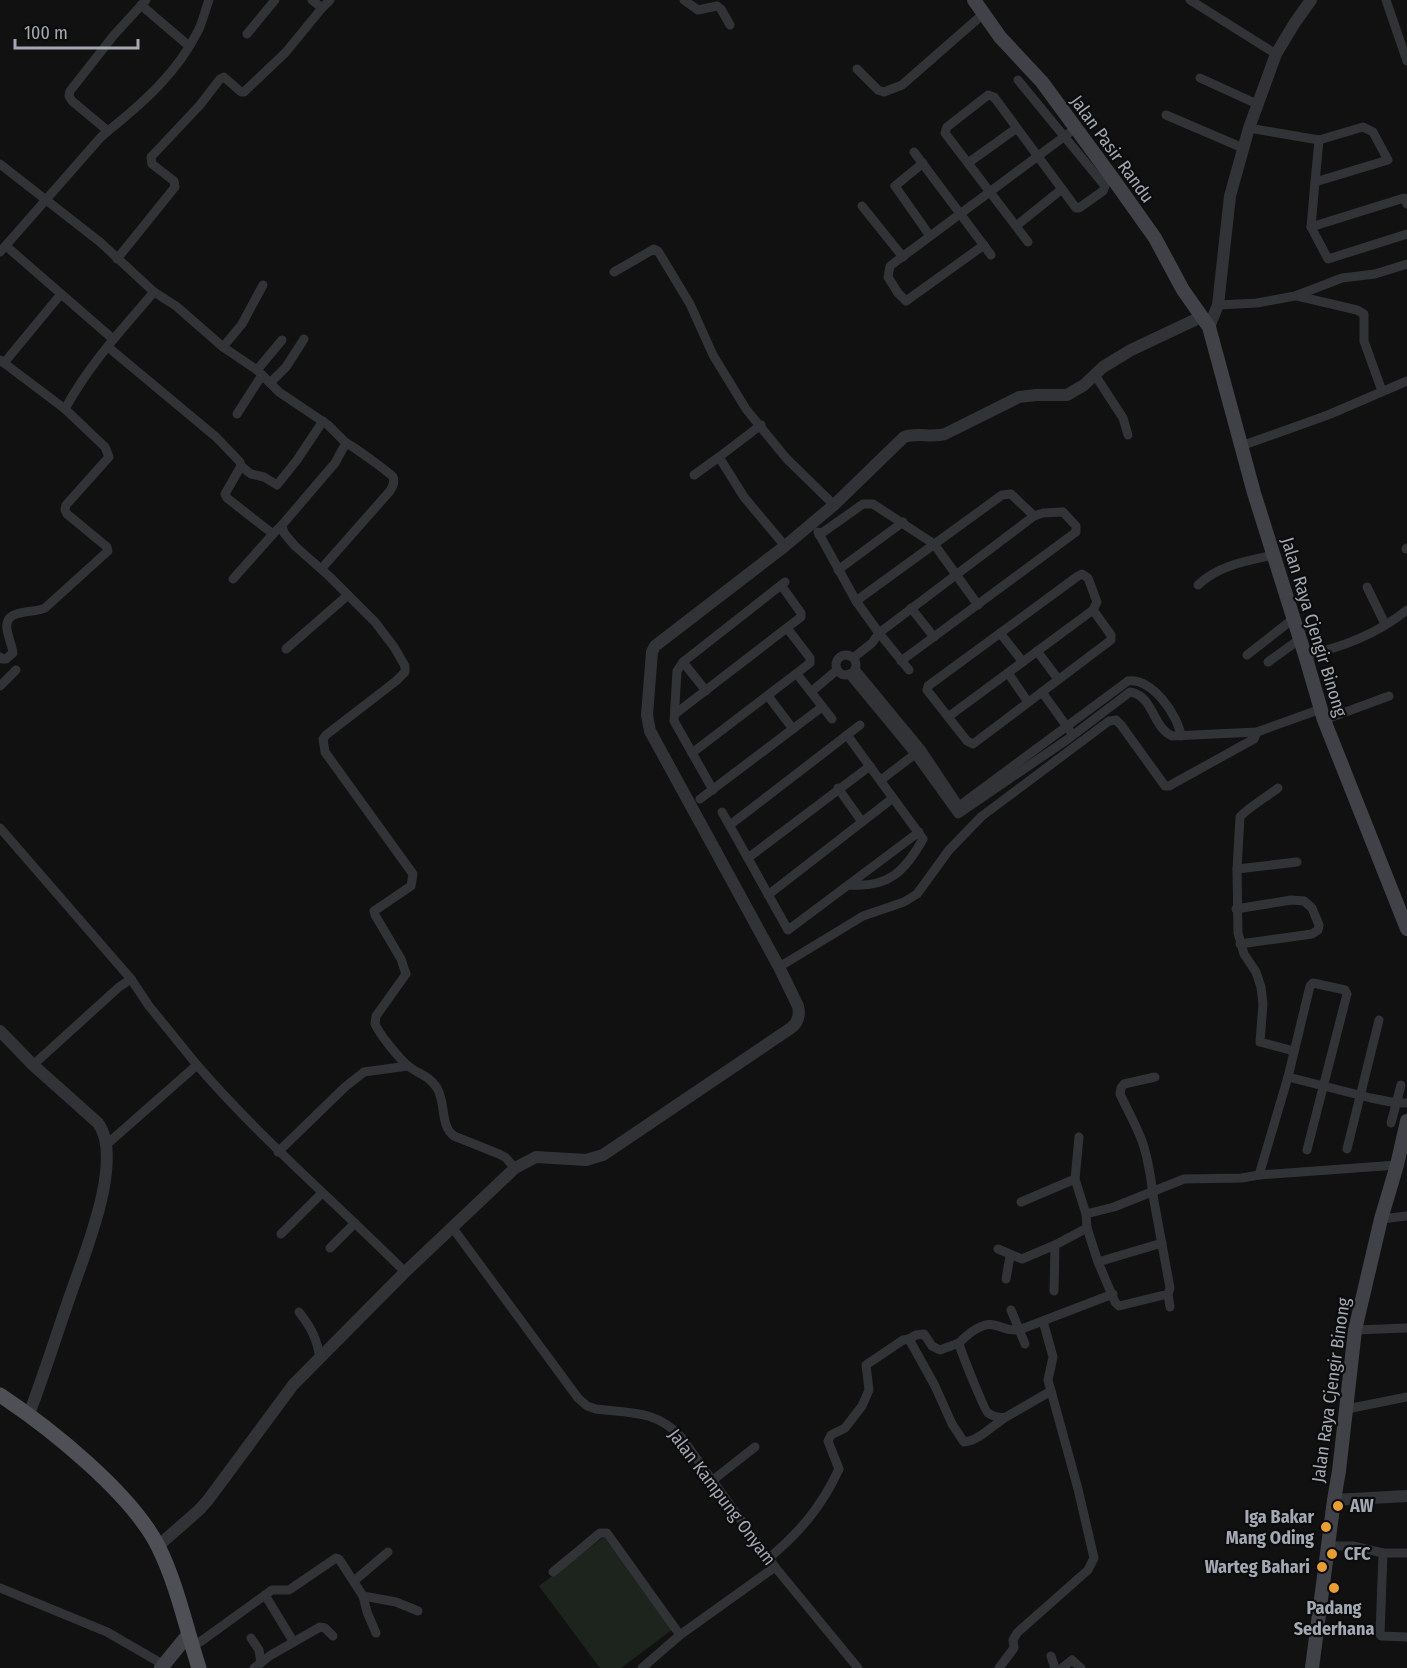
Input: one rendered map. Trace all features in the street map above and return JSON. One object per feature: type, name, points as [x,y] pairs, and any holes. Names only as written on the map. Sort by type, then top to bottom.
[{"type":"main road","name":"Jalan Pasir Randu","points":[[974,0],[982,15],[1000,37],[1042,82],[1070,133],[1155,238],[1183,290],[1205,322]]},
{"type":"main road","name":"Jalan Raya Cjengir Binong","points":[[1205,322],[1322,715],[1407,929]]},
{"type":"main road","name":"Jalan Raya Cjengir Binong","points":[[1312,1668],[1334,1500],[1340,1472],[1355,1330],[1407,1121]]},
{"type":"main road","points":[[0,1395],[29,1414],[89,1465],[132,1510],[158,1546],[172,1580],[199,1668]]},
{"type":"main road","points":[[163,1666],[190,1639]]},
{"type":"street","points":[[209,0],[200,28],[166,79],[147,99],[101,137],[3,249],[61,294],[110,343],[216,437],[251,474],[264,477],[277,485],[323,421]]},
{"type":"street","points":[[247,34],[274,0]]},
{"type":"street","points":[[312,0],[322,8]]},
{"type":"street","points":[[117,259],[174,187],[174,181],[152,164],[151,157],[200,105],[220,79],[224,77],[244,92],[286,52],[330,0]]},
{"type":"street","points":[[684,0],[698,10],[717,6],[730,25]]},
{"type":"street","points":[[1190,0],[1276,54]]},
{"type":"street","points":[[1386,0],[1407,62]]},
{"type":"street","points":[[158,1546],[208,1500],[293,1385],[405,1272],[515,1168],[536,1157],[586,1160],[603,1155],[796,1023],[799,1010],[779,967],[648,725],[652,652],[655,646],[785,546],[834,505],[904,437],[945,435],[1019,397],[1036,394],[1067,395],[1076,391],[1103,367],[1131,350],[1205,322],[1218,306],[1230,196],[1249,128],[1276,54],[1310,1]]},
{"type":"street","points":[[108,131],[72,101],[69,96],[70,91],[114,35],[143,3],[189,46]]},
{"type":"street","points":[[857,69],[878,90],[884,92],[902,85],[982,15]]},
{"type":"street","points":[[1200,78],[1257,104]]},
{"type":"street","points":[[1018,80],[1070,133],[1105,186],[1103,191],[1078,208],[994,97],[988,95],[945,130],[945,133],[1028,242]]},
{"type":"street","points":[[1166,115],[1243,148]]},
{"type":"street","points":[[1249,128],[1318,140],[1363,127],[1373,132],[1388,160],[1315,182]]},
{"type":"street","points":[[968,163],[1017,128]]},
{"type":"street","points":[[984,245],[906,301],[888,277],[890,266],[1070,133]]},
{"type":"street","points":[[1318,140],[1311,227],[1328,259],[1407,234]]},
{"type":"street","points":[[914,152],[991,255]]},
{"type":"street","points":[[923,163],[895,186],[930,236]]},
{"type":"street","points":[[0,164],[100,242],[154,292],[176,306],[223,346],[260,373],[288,400],[323,421],[346,443],[356,447],[392,476],[394,484],[390,491],[322,568]]},
{"type":"street","points":[[1016,226],[1062,189]]},
{"type":"street","points":[[1311,227],[1404,198],[1407,204]]},
{"type":"street","points":[[862,206],[903,257]]},
{"type":"street","points":[[614,272],[654,249],[658,251],[690,304],[713,355],[746,409],[786,458],[834,505]]},
{"type":"street","points":[[1218,306],[1257,303],[1295,296],[1341,278],[1375,274],[1407,264]]},
{"type":"street","points":[[223,346],[242,324],[263,285]]},
{"type":"street","points":[[65,410],[74,392],[110,343],[154,292]]},
{"type":"street","points":[[0,657],[6,659],[13,653],[7,628],[7,621],[11,616],[19,613],[39,612],[45,608],[108,551],[107,547],[65,510],[66,505],[109,457],[105,447],[65,410],[2,361],[61,294]]},
{"type":"street","points":[[1295,296],[1357,310],[1364,314],[1364,341],[1382,391]]},
{"type":"street","points":[[270,383],[286,368],[304,339]]},
{"type":"street","points":[[237,414],[282,340]]},
{"type":"street","points":[[1095,375],[1123,418],[1128,435]]},
{"type":"street","points":[[1241,446],[1328,415],[1407,381]]},
{"type":"street","points":[[694,475],[761,425]]},
{"type":"street","points":[[233,579],[335,463],[346,443]]},
{"type":"street","points":[[719,457],[744,497],[785,546]]},
{"type":"street","points":[[241,466],[225,496],[273,534]]},
{"type":"street","points":[[856,601],[1002,495],[1011,494],[1034,516]]},
{"type":"street","points":[[909,670],[856,601],[819,534],[866,503],[873,504],[934,544],[978,605]]},
{"type":"street","points":[[853,658],[872,643],[879,633],[1034,516],[1063,512],[1077,529],[1076,532],[901,661]]},
{"type":"street","points":[[838,570],[903,522]]},
{"type":"street","points":[[282,525],[284,534],[295,546],[322,568],[382,631],[405,666],[405,672],[396,681],[326,735],[323,746],[346,783],[413,874],[411,886],[374,911],[401,959],[406,974],[376,1016],[375,1024],[408,1066],[420,1072],[437,1088],[445,1114],[445,1128],[448,1132],[505,1157],[515,1168]]},
{"type":"street","points":[[1198,585],[1209,575],[1224,567],[1274,555]]},
{"type":"street","points":[[948,717],[1093,610],[1097,599],[1088,579],[1082,574],[926,688],[948,717],[967,741],[973,744],[1111,640],[1111,635],[1093,610]]},
{"type":"street","points":[[675,714],[802,615],[783,584],[683,662],[677,671],[674,723],[713,790]]},
{"type":"street","points":[[1367,587],[1385,624]]},
{"type":"street","points":[[286,649],[348,596]]},
{"type":"street","points":[[911,608],[934,637]]},
{"type":"street","points":[[1305,655],[1332,650],[1385,624],[1407,610]]},
{"type":"street","points":[[1247,655],[1293,619]]},
{"type":"street","points":[[693,753],[797,674],[811,660],[787,628]]},
{"type":"street","points":[[1000,633],[1023,662]]},
{"type":"street","points":[[1268,662],[1300,639]]},
{"type":"street","points":[[1037,651],[1058,679]]},
{"type":"street","points":[[811,692],[837,670],[837,661],[841,657],[853,658]]},
{"type":"street","points":[[852,671],[855,663],[853,658]]},
{"type":"street","points":[[683,662],[706,691]]},
{"type":"street","points":[[0,686],[16,670]]},
{"type":"street","points":[[837,670],[842,674],[852,671]]},
{"type":"street","points":[[852,671],[918,751],[958,810]]},
{"type":"street","points":[[1008,673],[1028,702]]},
{"type":"street","points":[[797,674],[832,719]]},
{"type":"street","points":[[958,810],[1127,682],[1142,683],[1158,694],[1178,723],[1181,736]]},
{"type":"street","points":[[1127,682],[1129,692]]},
{"type":"street","points":[[1042,692],[1073,735]]},
{"type":"street","points":[[958,810],[1073,735],[1129,692],[1139,694],[1145,699],[1166,733],[1172,736],[1257,732],[1389,696]]},
{"type":"street","points":[[768,696],[793,729]]},
{"type":"street","points":[[700,799],[822,707]]},
{"type":"street","points":[[779,967],[863,916],[904,902],[917,894],[949,850],[982,816],[1109,721],[1116,720],[1121,725],[1165,786],[1169,786],[1254,740],[1257,732]]},
{"type":"street","points":[[730,825],[860,725]]},
{"type":"street","points":[[847,735],[923,839],[902,871],[873,884],[849,885]]},
{"type":"street","points":[[881,780],[918,751]]},
{"type":"street","points":[[748,858],[870,766]]},
{"type":"street","points":[[838,788],[862,822]]},
{"type":"street","points":[[1278,788],[1241,815],[1236,909],[1240,944],[1256,972],[1261,987],[1263,1004],[1260,1042],[1294,1051]]},
{"type":"street","points":[[768,895],[893,798]]},
{"type":"street","points":[[722,812],[788,930]]},
{"type":"street","points":[[0,828],[131,979],[149,1006],[197,1065],[278,1152],[355,1222],[405,1272]]},
{"type":"street","points":[[779,937],[919,832]]},
{"type":"street","points":[[1237,869],[1297,862]]},
{"type":"street","points":[[1236,909],[1298,900],[1309,905],[1319,925],[1318,930],[1312,934],[1240,944]]},
{"type":"street","points":[[33,1065],[119,987],[131,979]]},
{"type":"street","points":[[1259,1175],[1313,983],[1345,990],[1347,994],[1306,1150]]},
{"type":"street","points":[[1347,1149],[1379,1020]]},
{"type":"street","points":[[0,1031],[33,1065],[98,1123],[104,1131],[106,1145],[104,1186],[92,1233],[29,1414]]},
{"type":"street","points":[[106,1145],[197,1065]]},
{"type":"street","points":[[278,1152],[345,1087],[364,1072],[408,1066]]},
{"type":"street","points":[[1155,1077],[1124,1084],[1120,1094],[1142,1141],[1152,1178],[1152,1192],[1170,1288],[1168,1294],[1170,1307]]},
{"type":"street","points":[[1288,1077],[1360,1096],[1407,1103]]},
{"type":"street","points":[[1391,1123],[1401,1085]]},
{"type":"street","points":[[1079,1137],[1075,1179],[1098,1262],[1115,1302],[1122,1306],[1168,1294]]},
{"type":"street","points":[[1086,1214],[1114,1207],[1184,1179],[1242,1178],[1397,1165]]},
{"type":"street","points":[[1021,1202],[1075,1179]]},
{"type":"street","points":[[281,1234],[321,1193]]},
{"type":"street","points":[[1381,1219],[1407,1216]]},
{"type":"street","points":[[330,1248],[355,1222]]},
{"type":"street","name":"Jalan Kampung Onyam","points":[[452,1227],[578,1398],[587,1406],[596,1409],[652,1416],[672,1427],[775,1567],[858,1668]]},
{"type":"street","points":[[998,1249],[1010,1256],[1022,1259],[1087,1228]]},
{"type":"street","points":[[1098,1262],[1162,1243]]},
{"type":"street","points":[[1054,1291],[1055,1245]]},
{"type":"street","points":[[1006,1279],[1010,1256]]},
{"type":"street","points":[[769,1558],[794,1536],[828,1494],[839,1469],[828,1441],[831,1435],[845,1428],[862,1406],[869,1390],[866,1365],[903,1340],[916,1335],[924,1334],[932,1346],[940,1350],[958,1343],[982,1326],[994,1325],[1006,1331],[1019,1330],[1113,1294]]},
{"type":"street","points":[[1011,1310],[1025,1344]]},
{"type":"street","points":[[299,1312],[317,1340],[320,1358]]},
{"type":"street","points":[[999,1668],[1014,1648],[1013,1640],[1017,1633],[1089,1570],[1094,1558],[1048,1380],[1053,1357],[1043,1321]]},
{"type":"street","points":[[1355,1330],[1407,1328]]},
{"type":"street","points":[[909,1339],[935,1386],[952,1424],[964,1442],[983,1434],[1003,1419],[1051,1391]]},
{"type":"street","points":[[958,1343],[986,1411],[1003,1419]]},
{"type":"street","points":[[1347,1409],[1407,1397]]},
{"type":"street","points":[[713,1480],[755,1447]]},
{"type":"street","points":[[1334,1500],[1407,1496]]},
{"type":"street","points":[[553,1572],[600,1533],[607,1533],[680,1635]]},
{"type":"street","points":[[1328,1546],[1353,1546],[1383,1553],[1407,1553]]},
{"type":"street","points":[[354,1581],[388,1552]]},
{"type":"street","points":[[1383,1553],[1380,1634],[1407,1637]]},
{"type":"street","points":[[190,1639],[200,1642],[273,1590],[289,1590],[336,1558],[363,1596],[376,1633]]},
{"type":"street","points":[[642,1668],[655,1664],[680,1635],[775,1567]]},
{"type":"street","points":[[0,1588],[107,1632],[163,1666]]},
{"type":"street","points":[[265,1595],[293,1641]]},
{"type":"street","points":[[363,1596],[396,1602],[418,1611]]},
{"type":"street","points":[[257,1665],[293,1641],[320,1627],[325,1628],[333,1636]]},
{"type":"street","points":[[251,1638],[259,1650],[257,1665]]},
{"type":"street","points":[[1051,1656],[1055,1668]]},
{"type":"street","points":[[1062,1668],[1072,1660],[1081,1668]]},
{"type":"shaded area","points":[[604,1537],[673,1629],[621,1668],[600,1668],[539,1586]]},
{"type":"place","name":"AW","points":[[1338,1506]]},
{"type":"place","name":"Iga Bakar Mang Oding","points":[[1326,1527]]},
{"type":"place","name":"CFC","points":[[1332,1554]]},
{"type":"place","name":"Warteg Bahari","points":[[1322,1567]]},
{"type":"place","name":"Padang Sederhana","points":[[1334,1588]]}]
